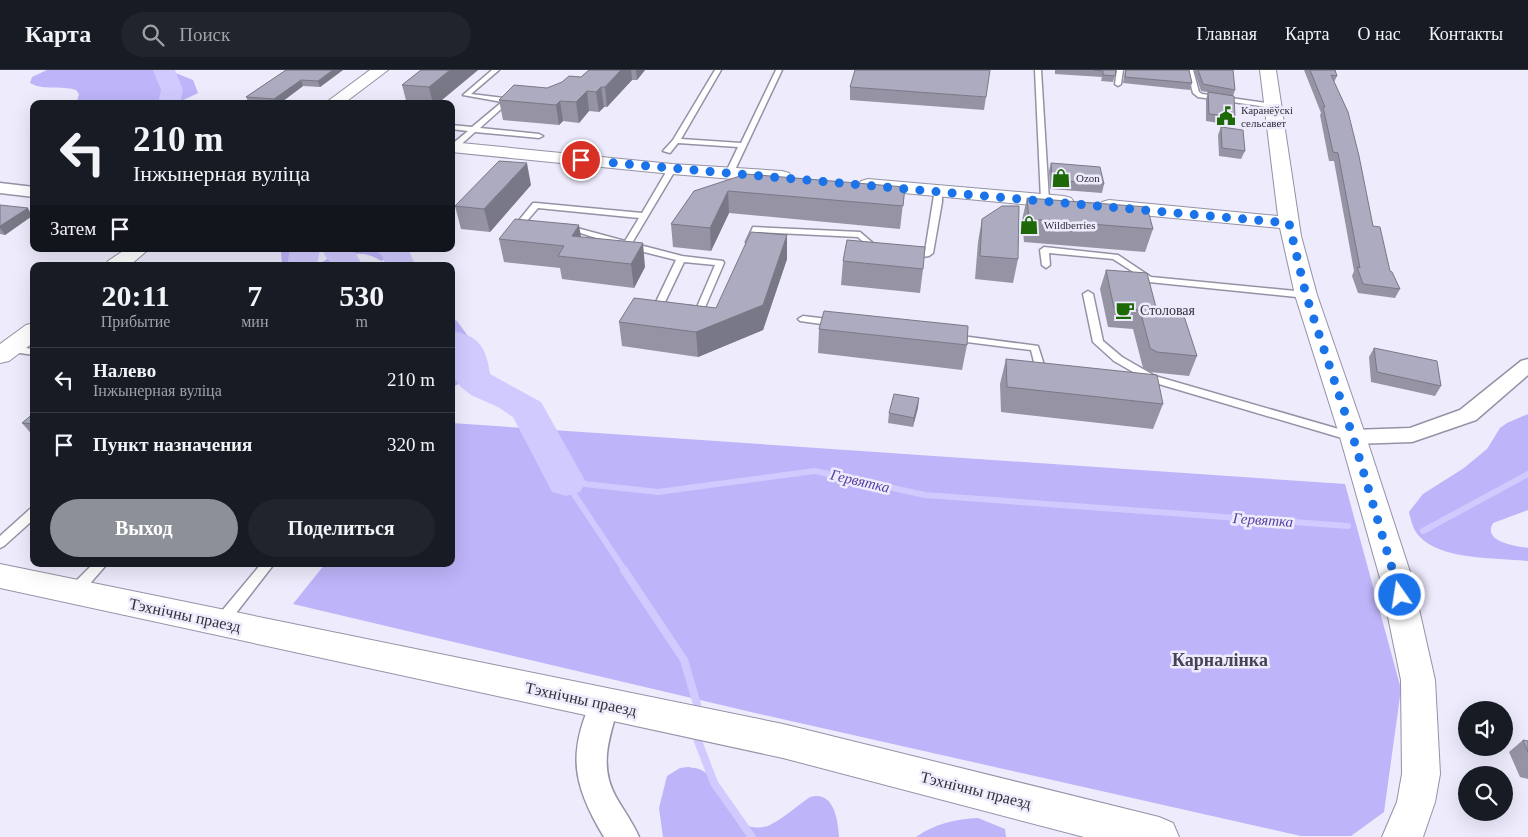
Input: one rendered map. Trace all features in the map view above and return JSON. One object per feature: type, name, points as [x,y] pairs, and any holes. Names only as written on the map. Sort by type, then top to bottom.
[{"type":"street","points":[[338,100],[380,70]]},
{"type":"street","points":[[1268,70],[1289,223],[1306,295],[1353,437],[1396,578],[1418,680],[1421,774],[1416,802],[1408,829],[1402,837]]},
{"type":"street","points":[[455,147],[672,169],[730,172],[799,179]]},
{"type":"street","points":[[849,183],[1289,223]]},
{"type":"street","points":[[0,188],[30,192]]},
{"type":"street","points":[[121,262],[135,252]]},
{"type":"street","points":[[1353,437],[1412,435],[1468,415],[1526,370]]},
{"type":"street","name":"Тэхнічны праезд","points":[[0,576],[783,741],[1159,837]]},
{"type":"street","points":[[604,704],[591,751],[594,781],[609,817],[622,837]]},
{"type":"lane","points":[[496,70],[466,95],[524,102]]},
{"type":"lane","points":[[667,151],[676,141],[718,70]]},
{"type":"lane","points":[[730,172],[779,70]]},
{"type":"lane","points":[[1038,70],[1045,200]]},
{"type":"lane","points":[[1118,84],[1120,70]]},
{"type":"lane","points":[[1190,70],[1196,93],[1200,96],[1274,106]]},
{"type":"lane","points":[[455,144],[506,100]]},
{"type":"lane","points":[[455,127],[539,136]]},
{"type":"lane","points":[[676,141],[743,145]]},
{"type":"lane","points":[[627,245],[672,169]]},
{"type":"lane","points":[[903,255],[912,257],[929,253],[938,202],[938,191]]},
{"type":"lane","points":[[538,225],[520,224],[536,205],[644,216]]},
{"type":"lane","points":[[557,226],[681,259],[720,264],[700,310],[660,304],[681,259]]},
{"type":"lane","points":[[750,242],[756,229],[860,235],[877,251],[886,252]]},
{"type":"lane","points":[[1046,265],[1044,250],[1115,257],[1149,279],[1306,295]]},
{"type":"lane","points":[[1088,294],[1098,342],[1118,359],[1153,379]]},
{"type":"lane","points":[[803,319],[851,325]]},
{"type":"lane","points":[[938,336],[1035,348],[1040,368],[1059,370]]},
{"type":"lane","points":[[1124,376],[1153,379],[1238,406],[1353,437]]},
{"type":"lane","points":[[0,543],[30,516]]},
{"type":"lane","points":[[74,591],[98,567]]},
{"type":"lane","points":[[221,622],[266,567]]},
{"type":"shaded area","points":[[47,70],[168,70],[193,80],[198,93],[183,100],[77,100],[79,94],[76,90],[41,87],[30,83],[32,77]]},
{"type":"shaded area","points":[[281,252],[308,252],[306,260],[309,262],[282,262]]},
{"type":"shaded area","points":[[334,252],[387,252],[390,257],[381,261],[369,255],[357,254],[346,257],[341,261],[322,262]]},
{"type":"shaded area","points":[[455,320],[478,350],[483,367],[472,377],[455,386]]},
{"type":"shaded area","points":[[1528,414],[1528,510],[1493,523],[1491,529],[1492,535],[1496,539],[1528,548],[1528,561],[1455,554],[1429,545],[1414,528],[1409,512],[1423,494],[1464,468],[1487,449],[1500,428]]},
{"type":"shaded area","points":[[455,423],[1345,484],[1401,689],[1384,812],[1351,836],[1301,836],[751,712],[293,604],[323,567],[455,567]]},
{"type":"shaded area","points":[[688,767],[701,770],[712,778],[736,817],[744,824],[754,827],[768,826],[774,823],[810,797],[818,796],[825,798],[836,815],[839,837],[663,837],[659,808],[667,776],[680,768]]},
{"type":"shaded area","points":[[978,818],[1005,829],[1006,837],[916,837],[923,832],[946,823]]},
{"type":"building","points":[[286,70],[333,70],[318,81],[301,80],[274,99],[246,97]]},
{"type":"building","points":[[421,70],[450,70],[429,87],[402,85]]},
{"type":"building","points":[[589,70],[621,70],[605,87],[601,87],[596,92],[587,91],[576,102],[560,101],[556,105],[499,100],[514,85],[547,88],[562,82],[569,76],[581,77]]},
{"type":"building","points":[[855,70],[990,70],[986,97],[850,87]]},
{"type":"building","points":[[1094,70],[1116,70],[1115,76],[1103,75],[1103,71]]},
{"type":"building","points":[[1126,70],[1189,70],[1192,83],[1125,77]]},
{"type":"building","points":[[1198,70],[1233,70],[1235,90],[1203,84]]},
{"type":"building","points":[[1310,70],[1335,70],[1337,76],[1331,75],[1348,112],[1373,226],[1380,227],[1390,271],[1400,289],[1363,284],[1357,267],[1360,268],[1338,153],[1333,152],[1323,107],[1325,107]]},
{"type":"building","points":[[1208,92],[1234,96],[1235,117],[1209,114]]},
{"type":"building","points":[[1221,127],[1243,130],[1245,151],[1222,148]]},
{"type":"building","points":[[499,161],[527,163],[484,209],[455,206]]},
{"type":"building","points":[[1051,163],[1100,167],[1104,184],[1052,180]]},
{"type":"building","points":[[746,174],[905,187],[903,206],[728,191],[710,228],[671,224],[694,191]]},
{"type":"building","points":[[1027,198],[1147,207],[1153,229],[1029,219]]},
{"type":"building","points":[[0,205],[28,208],[0,226]]},
{"type":"building","points":[[1002,206],[1019,206],[1018,259],[980,256],[982,219]]},
{"type":"building","points":[[515,219],[579,225],[572,236],[643,243],[631,264],[558,256],[564,246],[499,239]]},
{"type":"building","points":[[751,232],[787,235],[763,305],[696,332],[619,322],[634,298],[716,308]]},
{"type":"building","points":[[847,240],[925,247],[923,269],[843,261]]},
{"type":"building","points":[[1106,270],[1147,273],[1157,311],[1183,313],[1197,356],[1157,352],[1150,348],[1140,310],[1114,308]]},
{"type":"building","points":[[824,311],[968,326],[967,345],[819,329]]},
{"type":"building","points":[[1374,348],[1437,361],[1441,386],[1377,372]]},
{"type":"building","points":[[1006,359],[1157,375],[1163,404],[1007,387]]},
{"type":"building","points":[[894,394],[919,398],[914,418],[889,413]]},
{"type":"building","points":[[30,416],[30,424],[22,423]]},
{"type":"building","points":[[1523,740],[1528,741],[1528,752]]},
{"type":"waterway","name":"Гервятка","points":[[164,70],[172,90],[170,100]]},
{"type":"waterway","name":"Гервятка","points":[[303,262],[304,252]]},
{"type":"waterway","name":"Гервятка","points":[[339,252],[345,262]]},
{"type":"waterway","name":"Гервятка","points":[[395,252],[399,262]]},
{"type":"waterway","name":"Гервятка","points":[[455,342],[463,345],[469,354],[473,379],[484,387],[511,399],[528,410],[566,482]]},
{"type":"waterway","name":"Гервятка","points":[[625,571],[566,482],[658,492],[815,471],[925,495],[1348,526]]},
{"type":"waterway","name":"Гервятка","points":[[1423,531],[1528,474]]},
{"type":"waterway","points":[[624,570],[684,660],[697,704]]},
{"type":"waterway","points":[[698,741],[714,783],[752,837]]},
{"type":"place","name":"Каранёўскі сельсавет","points":[[1226,116]]},
{"type":"place","name":"Ozon","points":[[1061,178]]},
{"type":"place","name":"Wildberries","points":[[1029,225]]},
{"type":"place","name":"Столовая","points":[[1125,310]]},
{"type":"district","name":"Карналінка","points":[[1220,660]]},
{"type":"route","points":[[581,160],[1289,223],[1306,295],[1353,437],[1400,595]]}]
